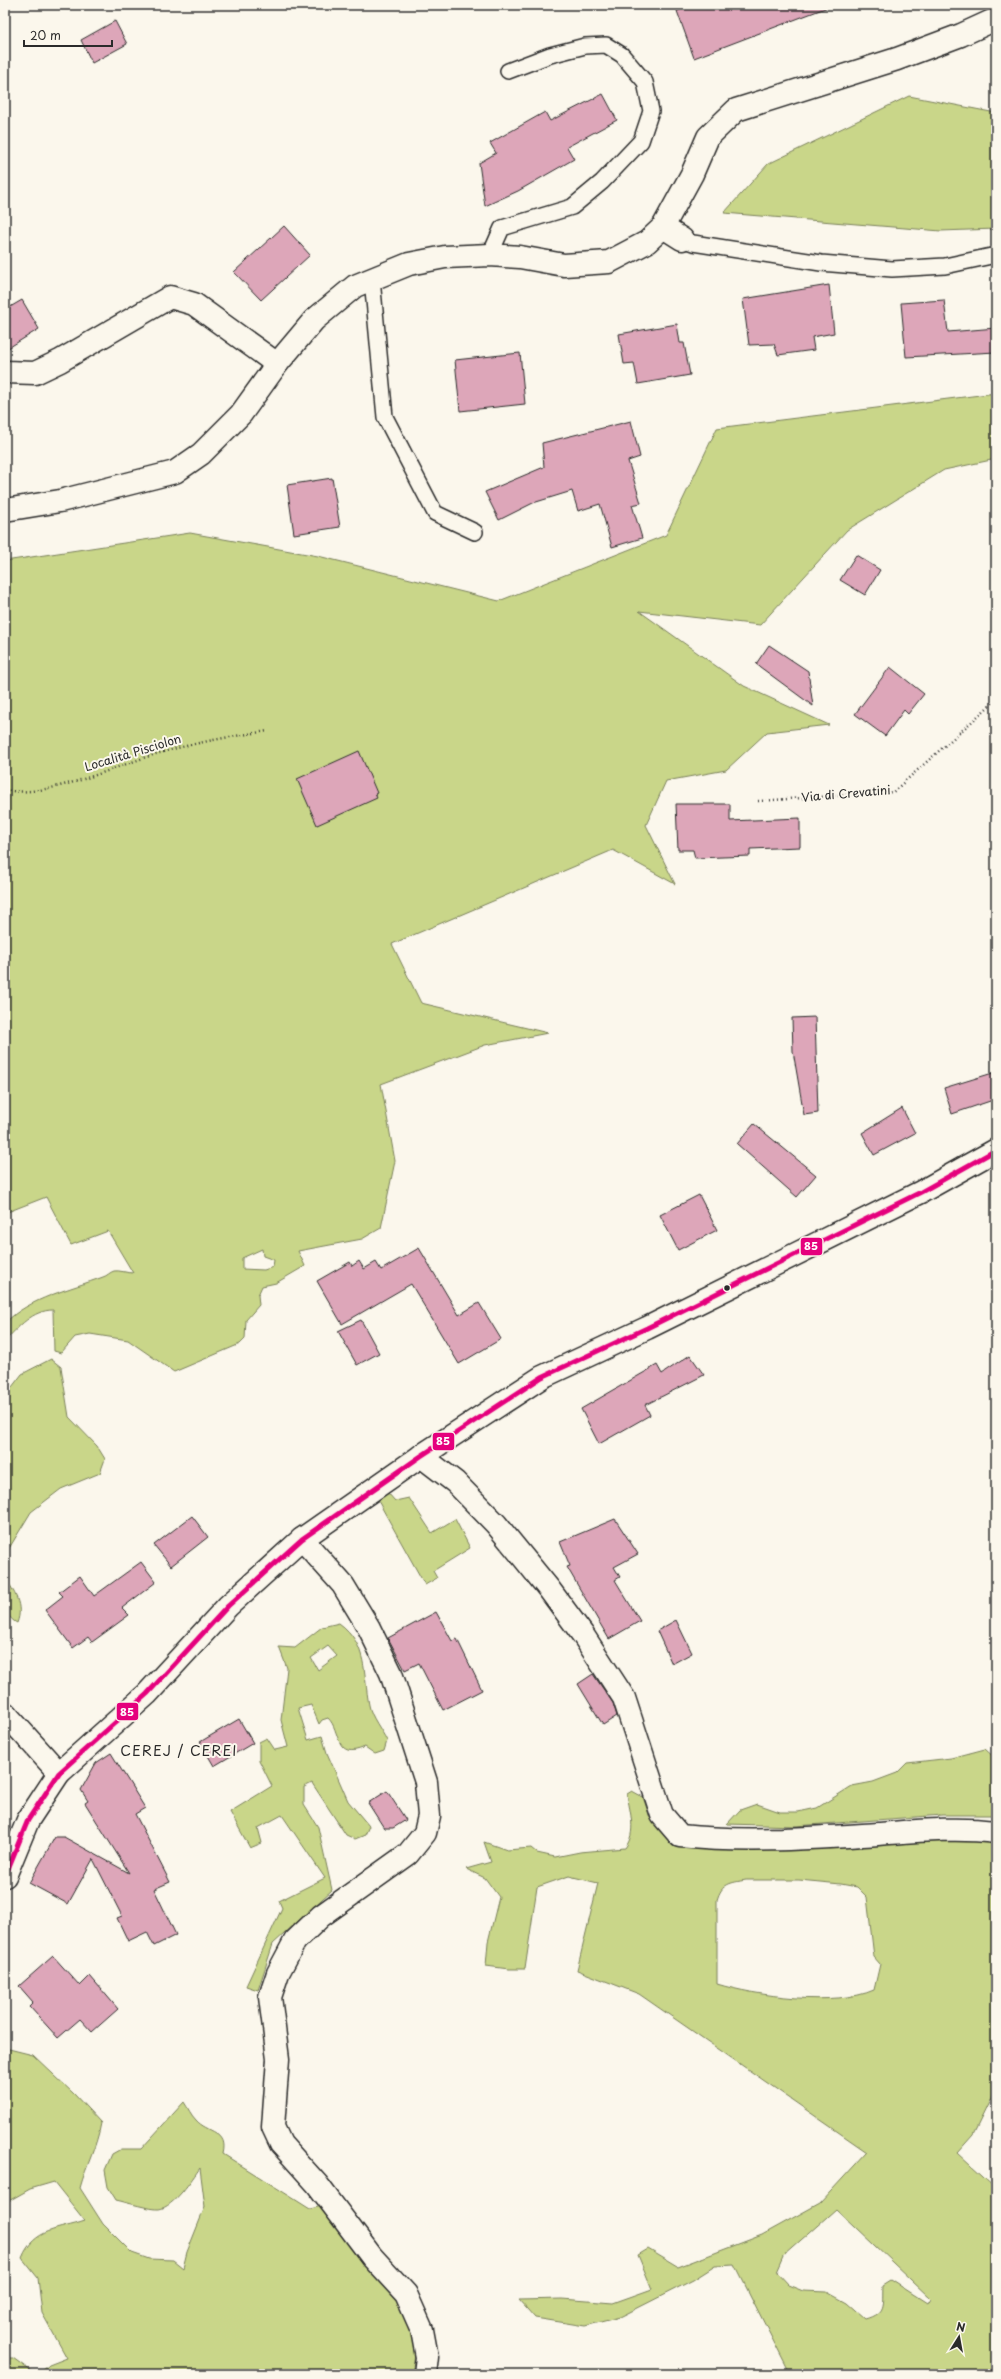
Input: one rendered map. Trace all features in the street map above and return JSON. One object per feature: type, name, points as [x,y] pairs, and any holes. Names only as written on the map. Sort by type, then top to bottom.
[{"type":"street","points":[[5,510],[60,501],[175,472],[201,454],[241,414],[277,364],[314,320],[355,286],[409,264],[445,257],[490,255],[520,256],[564,265],[609,262],[670,232],[708,137],[736,110],[897,59],[960,35],[996,19]]},
{"type":"street","points":[[5,372],[34,373],[60,361],[96,338],[170,297],[194,304],[277,364]]},
{"type":"street","points":[[5,1876],[28,1820],[59,1773],[146,1694],[228,1606],[302,1539],[421,1456],[542,1377],[647,1328],[921,1192],[996,1150]]},
{"type":"street","points":[[421,1456],[455,1482],[496,1524],[549,1588],[582,1635],[624,1698],[662,1815],[680,1836],[710,1839],[782,1840],[933,1830],[976,1829],[996,1832]]},
{"type":"street","points":[[302,1539],[343,1585],[369,1628],[391,1673],[426,1782],[429,1816],[425,1833],[408,1854],[321,1916],[294,1941],[278,1973],[270,1997],[278,2059],[273,2127],[281,2144],[317,2184],[372,2257],[406,2294],[422,2330],[427,2357],[426,2374]]},
{"type":"street","points":[[7,1720],[59,1773]]},
{"type":"lane","points":[[490,255],[502,228],[572,207],[602,182],[641,141],[651,111],[645,82],[622,55],[606,45],[585,46],[508,71]]},
{"type":"lane","points":[[670,232],[693,243],[821,263],[892,269],[945,266],[996,255]]},
{"type":"lane","points":[[372,279],[385,417],[435,513],[475,532]]},
{"type":"path","name":"Via di Crevatini","points":[[758,801],[893,792],[996,700]]},
{"type":"path","name":"Località Pisciolon","points":[[5,790],[18,793],[55,787],[162,752],[222,738],[268,731]]},
{"type":"green space","points":[[909,96],[996,113],[996,229],[941,231],[724,213],[768,164]]},
{"type":"green space","points":[[996,393],[996,459],[944,470],[847,530],[760,625],[639,611],[744,686],[829,725],[767,732],[726,770],[666,781],[646,825],[675,884],[613,850],[392,944],[421,1003],[548,1033],[485,1045],[381,1084],[395,1161],[381,1228],[362,1239],[298,1251],[305,1266],[276,1283],[262,1286],[258,1295],[259,1305],[246,1320],[245,1339],[240,1344],[174,1372],[128,1340],[90,1334],[75,1337],[61,1353],[54,1351],[53,1310],[32,1316],[5,1341],[5,1323],[26,1307],[51,1295],[114,1271],[133,1273],[108,1231],[71,1245],[46,1197],[5,1213],[5,561],[190,533],[318,556],[499,601],[666,535],[717,428]],"holes":[[[262,1249],[263,1256],[274,1260],[273,1267],[264,1270],[242,1269],[242,1258]]]},
{"type":"green space","points":[[51,1359],[61,1367],[69,1417],[97,1446],[105,1459],[100,1473],[61,1489],[31,1512],[5,1555],[5,1396],[22,1374]]},
{"type":"green space","points":[[388,1493],[395,1501],[409,1498],[432,1533],[455,1519],[470,1548],[433,1571],[437,1578],[425,1585],[377,1499]]},
{"type":"green space","points":[[5,1577],[15,1593],[19,1604],[19,1616],[17,1623],[8,1614],[6,1609],[4,1596]]},
{"type":"green space","points":[[339,1623],[355,1640],[363,1660],[370,1710],[387,1741],[384,1751],[375,1754],[365,1747],[355,1750],[348,1750],[343,1747],[332,1723],[328,1718],[322,1720],[319,1724],[311,1705],[298,1708],[308,1740],[322,1736],[327,1753],[348,1801],[369,1826],[365,1835],[355,1839],[346,1835],[312,1783],[304,1787],[304,1805],[318,1827],[332,1890],[273,1944],[258,1990],[246,1986],[282,1908],[279,1901],[325,1878],[282,1815],[258,1828],[262,1843],[250,1848],[230,1812],[272,1786],[259,1760],[259,1742],[267,1738],[275,1750],[288,1747],[281,1720],[287,1668],[279,1647],[295,1648],[322,1627]],"holes":[[[328,1646],[337,1656],[318,1670],[311,1658]]]},
{"type":"green space","points":[[985,1749],[996,1759],[996,1815],[942,1815],[796,1826],[727,1824],[740,1810],[757,1804],[780,1812],[798,1812],[817,1808],[852,1786],[873,1782],[897,1773],[907,1763],[951,1758]]},
{"type":"green space","points":[[632,1791],[643,1797],[650,1818],[668,1837],[996,1835],[996,2088],[973,2135],[957,2153],[996,2189],[996,2374],[790,2374],[735,2265],[715,2266],[693,2280],[620,2317],[585,2326],[535,2318],[519,2300],[562,2299],[613,2303],[652,2289],[638,2255],[648,2249],[678,2267],[762,2235],[820,2203],[867,2152],[639,1994],[577,1970],[598,1883],[569,1876],[537,1887],[525,1969],[509,1969],[486,1966],[488,1942],[499,1897],[485,1878],[466,1869],[491,1862],[484,1842],[507,1850],[531,1848],[537,1853],[555,1857],[580,1852],[625,1848],[629,1842],[632,1829],[627,1794]],"holes":[[[746,1880],[799,1880],[857,1887],[867,1897],[874,1957],[880,1964],[874,1990],[858,1995],[818,1999],[774,1996],[717,1984],[717,1900],[721,1890],[724,1887],[735,1882]],[[836,2209],[930,2298],[927,2303],[891,2280],[883,2285],[882,2307],[880,2311],[872,2317],[865,2319],[847,2303],[827,2292],[803,2291],[788,2285],[776,2272],[783,2256]]]},
{"type":"green space","points":[[5,2048],[33,2055],[74,2094],[101,2123],[97,2140],[80,2188],[103,2224],[132,2253],[149,2259],[173,2260],[183,2268],[187,2252],[205,2207],[200,2168],[171,2203],[159,2209],[116,2200],[108,2187],[105,2170],[112,2154],[121,2149],[141,2149],[184,2102],[196,2120],[216,2133],[223,2140],[223,2154],[310,2209],[326,2205],[402,2296],[417,2340],[412,2374],[39,2374],[49,2365],[67,2358],[42,2313],[38,2278],[22,2258],[27,2248],[40,2235],[85,2221],[54,2182],[30,2189],[5,2203]]},
{"type":"green space","points":[[5,2358],[13,2358],[35,2374],[5,2374]]},
{"type":"building","points":[[691,5],[828,5],[828,7],[694,58],[677,11]]},
{"type":"building","points":[[115,21],[127,44],[92,63],[81,40]]},
{"type":"building","points":[[603,94],[617,120],[567,147],[574,159],[518,191],[485,206],[479,163],[496,153],[490,143],[545,112],[550,121]]},
{"type":"building","points":[[284,226],[310,255],[261,300],[234,272]]},
{"type":"building","points":[[829,285],[834,333],[812,337],[814,350],[778,355],[774,344],[749,345],[743,299]]},
{"type":"building","points":[[22,300],[39,329],[5,350],[5,310]]},
{"type":"building","points":[[944,300],[948,332],[996,328],[996,352],[906,357],[901,303]]},
{"type":"building","points":[[677,324],[680,343],[684,343],[690,375],[638,384],[634,363],[624,364],[619,334]]},
{"type":"building","points":[[520,353],[525,404],[460,411],[455,360]]},
{"type":"building","points":[[631,421],[640,457],[628,461],[641,503],[632,505],[642,538],[612,547],[600,504],[578,511],[572,491],[533,503],[499,520],[485,492],[544,467],[542,443]]},
{"type":"building","points":[[332,478],[340,527],[294,534],[287,485]]},
{"type":"building","points":[[856,555],[880,570],[865,595],[840,580]]},
{"type":"building","points":[[769,645],[808,671],[813,706],[756,664]]},
{"type":"building","points":[[890,667],[924,694],[908,714],[904,710],[885,736],[855,714]]},
{"type":"building","points":[[359,751],[377,793],[375,794],[377,798],[317,825],[297,779]]},
{"type":"building","points":[[676,804],[730,804],[730,821],[800,818],[800,847],[750,849],[750,856],[695,858],[693,850],[678,850]]},
{"type":"building","points":[[815,1017],[818,1113],[804,1115],[793,1051],[792,1018]]},
{"type":"building","points":[[996,1072],[996,1099],[952,1114],[944,1088]]},
{"type":"building","points":[[902,1108],[915,1133],[874,1155],[862,1133]]},
{"type":"building","points":[[754,1124],[816,1175],[797,1197],[737,1144]]},
{"type":"building","points":[[699,1195],[717,1230],[678,1250],[660,1215]]},
{"type":"building","points":[[419,1248],[459,1315],[479,1303],[501,1339],[459,1364],[411,1284],[342,1324],[317,1281],[350,1262],[352,1266],[359,1261],[364,1269],[376,1262],[381,1270]]},
{"type":"building","points":[[361,1320],[379,1353],[357,1365],[338,1331]]},
{"type":"building","points":[[690,1355],[704,1375],[645,1405],[650,1415],[599,1444],[581,1409],[657,1365],[662,1374]]},
{"type":"building","points":[[192,1516],[208,1537],[171,1566],[154,1545]]},
{"type":"building","points":[[615,1519],[638,1554],[614,1567],[620,1577],[615,1580],[640,1621],[609,1639],[567,1567],[570,1566],[560,1542]]},
{"type":"building","points":[[141,1562],[156,1582],[122,1608],[129,1615],[92,1642],[88,1637],[73,1648],[45,1610],[63,1596],[59,1592],[80,1576],[94,1596]]},
{"type":"building","points":[[436,1612],[452,1641],[457,1639],[482,1690],[443,1710],[419,1663],[405,1670],[388,1638]]},
{"type":"building","points":[[676,1620],[692,1653],[672,1664],[657,1631]]},
{"type":"building","points":[[593,1674],[613,1703],[617,1716],[603,1725],[578,1684]]},
{"type":"building","points":[[239,1719],[253,1743],[214,1766],[200,1742]]},
{"type":"building","points":[[111,1753],[145,1808],[135,1814],[170,1882],[154,1889],[176,1935],[154,1946],[147,1932],[128,1941],[117,1918],[122,1916],[93,1859],[68,1904],[29,1883],[55,1837],[64,1837],[129,1873],[85,1803],[88,1801],[81,1790],[96,1763]]},
{"type":"building","points":[[387,1791],[406,1820],[393,1828],[384,1828],[368,1803]]},
{"type":"building","points":[[53,1956],[80,1986],[90,1976],[118,2009],[92,2032],[80,2019],[58,2038],[29,2006],[33,2002],[19,1986]]},
{"type":"transit line","name":"85","points":[[5,1876],[28,1820],[59,1773],[147,1694],[228,1606],[302,1539],[421,1456],[542,1377],[647,1328],[921,1192],[996,1150]]},
{"type":"district","name":"CEREJ / CEREI","points":[[179,1751]]}]
